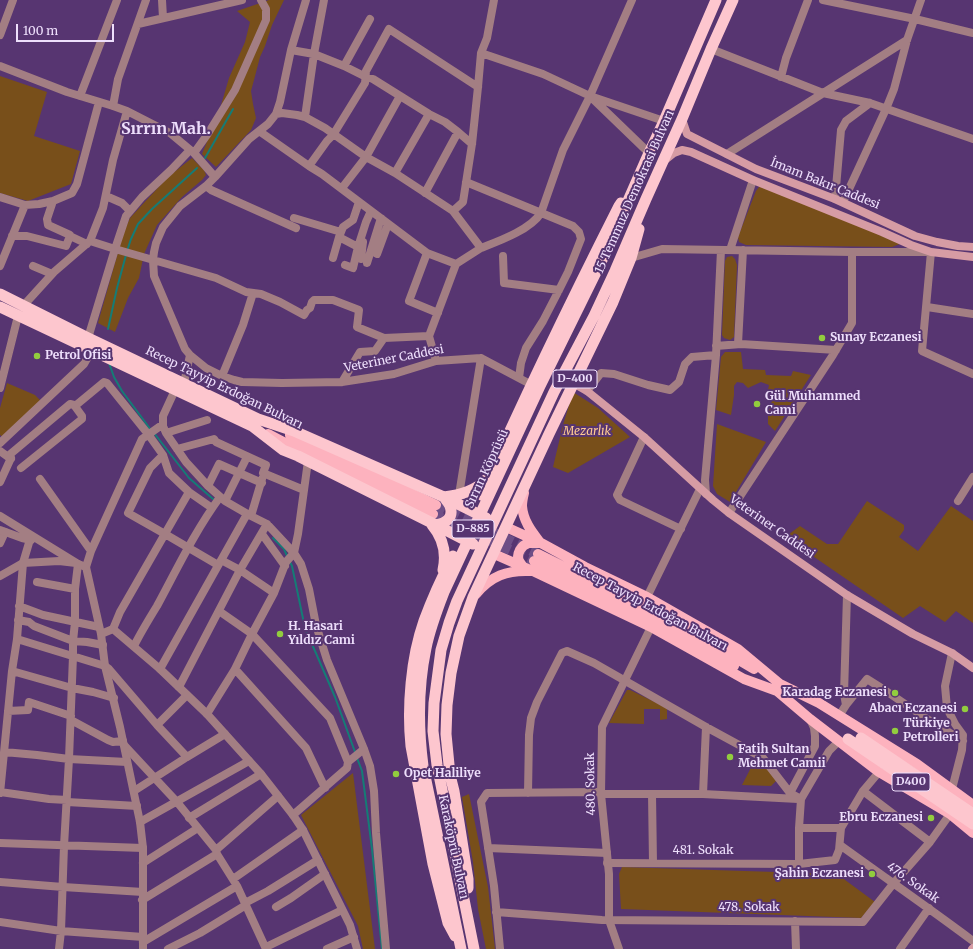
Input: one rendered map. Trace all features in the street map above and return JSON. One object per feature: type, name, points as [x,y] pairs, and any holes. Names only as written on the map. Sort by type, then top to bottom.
[{"type":"highway","name":"15 Temmuz Demokrasi Bulvarı","points":[[536,386],[575,293],[619,206],[636,183],[716,0]]},
{"type":"highway","name":"15 Temmuz Demokrasi Bulvarı","points":[[436,680],[441,650],[457,601],[554,392],[594,316],[615,271],[733,0]]},
{"type":"highway","name":"D-400","points":[[494,554],[525,485],[613,302],[631,258],[646,199]]},
{"type":"highway","name":"Recep Tayyip Erdoğan Bulvarı","points":[[0,294],[179,386],[255,423]]},
{"type":"highway","name":"Recep Tayyip Erdoğan Bulvarı","points":[[0,307],[92,350],[179,386]]},
{"type":"highway","name":"D-400","points":[[489,478],[536,386]]},
{"type":"highway","name":"Sırrın Köprüsü","points":[[421,677],[434,617],[536,386]]},
{"type":"highway","points":[[255,423],[283,450],[308,461],[436,512],[474,512],[506,527]]},
{"type":"highway","points":[[255,423],[294,431],[436,512],[462,539],[494,554],[473,597],[459,636],[451,673],[447,705],[446,734],[450,774],[468,879],[468,913]]},
{"type":"highway","points":[[436,512],[459,495],[470,491],[489,478]]},
{"type":"highway","points":[[461,948],[448,923],[433,864],[414,761],[410,731],[410,695],[416,652],[424,622],[442,576],[462,539],[489,478]]},
{"type":"highway","points":[[436,512],[445,559],[442,576]]},
{"type":"highway","name":"Karaköprü Bulvarı","points":[[421,677],[419,710],[420,744],[423,766],[461,948]]},
{"type":"highway","name":"Karaköprü Bulvarı","points":[[436,680],[433,732],[437,765],[468,913],[474,949]]},
{"type":"highway","name":"Recep Tayyip Erdoğan Bulvarı","points":[[848,738],[973,814]]},
{"type":"highway","name":"Recep Tayyip Erdoğan Bulvarı","points":[[848,738],[973,824]]},
{"type":"main road","name":"İmam Bakır Caddesi","points":[[682,119],[687,134],[756,169],[844,202],[915,236],[951,245],[973,247]]},
{"type":"main road","points":[[663,161],[674,153],[682,150],[691,152],[753,180],[911,245],[931,252],[973,257]]},
{"type":"main road","name":"Veteriner Caddesi","points":[[573,384],[587,391],[644,438],[729,513],[847,595],[913,634],[952,653],[973,668]]},
{"type":"main road","name":"Recep Tayyip Erdoğan Bulvarı","points":[[255,423],[287,444],[436,512]]},
{"type":"main road","points":[[525,485],[522,505],[525,522],[541,543]]},
{"type":"main road","points":[[506,527],[541,543],[585,567],[647,597],[738,649],[810,719],[848,738],[880,772],[950,814],[973,833]]},
{"type":"main road","points":[[523,566],[519,561],[519,551],[525,545],[530,543],[541,543]]},
{"type":"main road","points":[[494,554],[536,572],[651,627],[744,679],[779,688],[819,703],[917,764],[973,805]]},
{"type":"main road","name":"Recep Tayyip Erdoğan Bulvarı","points":[[536,557],[580,575],[657,612],[779,688],[809,712],[848,738]]},
{"type":"main road","points":[[473,597],[481,588],[500,575],[522,571],[536,572]]},
{"type":"street","points":[[0,35],[13,0]]},
{"type":"street","points":[[80,96],[117,0]]},
{"type":"street","points":[[113,106],[118,78],[146,0]]},
{"type":"street","points":[[162,0],[163,18]]},
{"type":"street","points":[[138,24],[242,0]]},
{"type":"street","points":[[88,338],[126,216],[142,198],[207,135],[235,90],[266,20],[266,9],[261,0]]},
{"type":"street","points":[[289,560],[268,524],[249,515],[223,499],[208,486],[186,462],[162,429],[163,416],[179,386],[190,355],[185,349],[158,288],[154,276],[153,260],[156,243],[163,227],[169,219],[180,206],[206,186],[249,139],[268,124],[276,114],[291,50],[306,0]]},
{"type":"street","points":[[304,118],[324,0]]},
{"type":"street","points":[[453,211],[463,202],[472,144],[481,53],[487,38],[494,0]]},
{"type":"street","points":[[436,362],[429,336],[456,264],[481,248],[510,236],[537,220],[541,213],[563,150],[590,96],[632,0]]},
{"type":"street","points":[[781,77],[786,58],[808,0]]},
{"type":"street","points":[[823,0],[973,33]]},
{"type":"street","points":[[844,202],[894,89],[907,40],[921,0]]},
{"type":"street","points":[[344,66],[370,19]]},
{"type":"street","points":[[309,166],[327,141],[334,135],[365,84],[369,66],[389,29],[478,87]]},
{"type":"street","points":[[727,154],[907,40]]},
{"type":"street","points":[[711,49],[823,93],[870,102],[973,139]]},
{"type":"street","points":[[291,50],[314,54],[373,79],[429,114],[445,122],[472,144]]},
{"type":"street","points":[[481,53],[543,74],[590,96],[664,121]]},
{"type":"street","points":[[0,66],[67,92],[127,111],[170,134],[192,151],[215,177]]},
{"type":"street","points":[[342,188],[366,157],[400,96]]},
{"type":"street","points":[[590,96],[649,153]]},
{"type":"street","points":[[0,197],[25,205],[53,201],[72,193],[78,184],[99,102]]},
{"type":"street","points":[[835,199],[841,130],[846,121],[870,102]]},
{"type":"street","points":[[24,305],[52,274],[88,242],[103,208],[113,160],[127,111]]},
{"type":"street","points":[[276,114],[290,114],[304,118],[325,128],[366,157],[395,173],[453,211],[481,248]]},
{"type":"street","points":[[395,173],[429,114]]},
{"type":"street","points":[[259,131],[342,188],[427,253],[456,264]]},
{"type":"street","points":[[425,193],[458,132]]},
{"type":"street","points":[[647,597],[680,529],[703,491],[725,250],[753,180]]},
{"type":"street","points":[[466,182],[572,226],[579,232],[581,239],[559,290],[543,321],[526,348],[521,363],[519,378]]},
{"type":"street","points":[[206,186],[211,190],[296,228]]},
{"type":"street","points":[[106,196],[122,203],[130,212]]},
{"type":"street","points":[[53,201],[47,219],[48,225],[70,236],[216,278],[246,292],[260,294],[280,302],[304,315],[314,300],[333,300],[359,310],[357,327],[384,338],[429,336]]},
{"type":"street","points":[[333,258],[343,226],[353,220],[360,202]]},
{"type":"street","points":[[0,266],[25,205]]},
{"type":"street","points":[[345,265],[352,268],[366,222],[371,211]]},
{"type":"street","points":[[294,218],[340,234],[358,247]]},
{"type":"street","points":[[366,222],[363,240],[364,261],[380,218]]},
{"type":"street","points":[[377,254],[388,224]]},
{"type":"street","points":[[12,236],[27,236],[66,246],[70,236]]},
{"type":"street","points":[[631,258],[662,249],[931,252],[922,351],[973,374]]},
{"type":"street","points":[[738,344],[743,250]]},
{"type":"street","points":[[729,513],[836,350],[852,323],[852,252]]},
{"type":"street","points":[[427,253],[409,301],[438,313]]},
{"type":"street","points":[[503,256],[504,283],[559,290]]},
{"type":"street","points":[[33,266],[52,274]]},
{"type":"street","points":[[222,376],[243,325],[253,293]]},
{"type":"street","points":[[927,308],[973,314]]},
{"type":"street","points":[[0,386],[18,316]]},
{"type":"street","points":[[342,382],[360,352],[375,351],[384,338]]},
{"type":"street","points":[[587,391],[601,373],[614,374],[648,385],[670,390],[679,382],[685,364],[692,357],[738,344],[836,350]]},
{"type":"street","points":[[0,443],[84,364],[92,350]]},
{"type":"street","name":"Veteriner Caddesi","points":[[190,355],[206,368],[222,376],[242,382],[342,382],[394,374],[436,362],[481,358]]},
{"type":"street","points":[[459,495],[481,358],[536,386]]},
{"type":"street","points":[[74,406],[104,382],[107,383],[163,455],[169,473],[190,492],[212,508]]},
{"type":"street","points":[[0,482],[14,461],[70,404],[74,405],[82,418],[14,461]]},
{"type":"street","points":[[59,949],[74,656],[73,641],[75,622],[75,589],[82,565],[91,551],[142,439],[148,434],[162,429],[207,420]]},
{"type":"street","points":[[644,438],[617,495],[620,500],[680,529]]},
{"type":"street","points":[[160,669],[220,562],[249,515],[262,482],[266,465],[214,440],[177,449]]},
{"type":"street","points":[[0,451],[14,461]]},
{"type":"street","points":[[163,455],[150,468],[128,514],[188,547],[240,570],[274,593]]},
{"type":"street","points":[[134,646],[188,547],[212,508],[223,499],[247,457]]},
{"type":"street","points":[[208,714],[235,669],[274,593],[289,560],[298,534],[308,461]]},
{"type":"street","points":[[208,486],[219,464],[262,482]]},
{"type":"street","points":[[263,473],[304,490]]},
{"type":"street","points":[[958,500],[973,477]]},
{"type":"street","points":[[40,479],[91,551]]},
{"type":"street","points":[[113,628],[120,612],[190,492]]},
{"type":"street","points":[[0,516],[31,538],[82,565],[100,631],[105,666],[114,698],[140,822],[143,863],[143,942]]},
{"type":"street","points":[[179,687],[240,570],[268,524]]},
{"type":"street","points":[[0,543],[3,531],[22,538],[31,538]]},
{"type":"street","points":[[262,534],[289,560],[301,564],[309,589],[316,625],[327,660],[370,766],[374,791],[386,949]]},
{"type":"street","points":[[31,538],[23,563],[17,639],[12,671],[0,792],[67,801],[136,806]]},
{"type":"street","points":[[0,576],[23,563],[59,561],[82,565]]},
{"type":"street","points":[[37,582],[75,589]]},
{"type":"street","points":[[846,705],[844,694],[847,595]]},
{"type":"street","points":[[19,606],[42,615],[75,622],[100,631],[113,628]]},
{"type":"street","points":[[219,611],[252,634],[330,718],[348,762],[347,768],[293,815]]},
{"type":"street","points":[[18,620],[29,622],[34,626],[73,641],[103,645]]},
{"type":"street","name":"480. Sokak","points":[[619,949],[609,920],[609,874],[601,793],[602,727],[651,627]]},
{"type":"street","points":[[113,628],[208,714],[293,815],[303,830],[350,925],[357,949]]},
{"type":"street","points":[[17,639],[105,666],[187,757]]},
{"type":"street","points":[[528,793],[529,735],[531,718],[537,702],[562,653],[567,651],[594,663],[763,758],[790,793],[801,799]]},
{"type":"street","points":[[952,653],[944,686],[947,708],[955,724],[963,735],[962,750],[952,789]]},
{"type":"street","points":[[235,669],[306,748],[325,788]]},
{"type":"street","points":[[12,671],[114,698]]},
{"type":"street","points":[[839,716],[867,679],[963,741]]},
{"type":"street","points":[[157,725],[188,695]]},
{"type":"street","points":[[8,710],[28,710],[29,702],[71,718],[108,740],[123,743],[177,802],[216,852],[235,882],[266,948],[342,910]]},
{"type":"street","points":[[790,793],[815,746],[814,728],[810,719]]},
{"type":"street","points":[[703,794],[706,727]]},
{"type":"street","points":[[134,791],[225,734]]},
{"type":"street","points":[[799,864],[801,799],[829,751],[848,738]]},
{"type":"street","points":[[348,762],[364,749]]},
{"type":"street","points":[[4,752],[69,759],[128,762]]},
{"type":"street","points":[[140,822],[249,761]]},
{"type":"street","points":[[840,845],[841,828],[863,791],[880,772]]},
{"type":"street","points":[[189,818],[260,774]]},
{"type":"street","points":[[863,791],[930,842]]},
{"type":"street","points":[[500,949],[494,886],[481,802],[487,793],[703,794],[801,799]]},
{"type":"street","points":[[652,794],[653,863]]},
{"type":"street","points":[[0,882],[143,896],[216,852],[278,796]]},
{"type":"street","name":"478. Sokak","points":[[496,912],[609,920],[863,922],[893,884],[930,842],[950,814]]},
{"type":"street","points":[[143,863],[198,828]]},
{"type":"street","points":[[799,828],[841,828]]},
{"type":"street","points":[[0,922],[143,942],[235,882],[303,830]]},
{"type":"street","points":[[0,843],[142,848]]},
{"type":"street","name":"481. Sokak","points":[[608,863],[799,864],[835,860],[840,845]]},
{"type":"street","name":"476. Sokak","points":[[840,845],[973,941]]},
{"type":"street","points":[[488,848],[607,853]]},
{"type":"street","points":[[168,949],[200,932],[318,860]]},
{"type":"street","points":[[276,907],[325,874]]},
{"type":"street","points":[[900,949],[929,908]]},
{"type":"street","points":[[796,921],[796,949]]},
{"type":"street","points":[[327,949],[354,937]]},
{"type":"green space","points":[[269,0],[284,0],[272,25],[260,57],[251,91],[256,118],[251,130],[216,167],[202,154],[219,112],[229,78],[245,42],[250,22],[237,11]]},
{"type":"green space","points":[[0,76],[47,92],[34,136],[80,151],[71,184],[28,201],[0,193]]},
{"type":"green space","points":[[192,158],[204,170],[206,175],[182,197],[157,225],[144,254],[139,278],[128,298],[115,332],[98,323],[124,231],[130,218],[168,177]]},
{"type":"green space","points":[[765,184],[900,244],[892,247],[746,245],[739,242],[738,237],[756,191],[759,187]]},
{"type":"green space","points":[[732,256],[737,265],[734,337],[730,340],[724,338],[722,335],[725,261],[727,257]]},
{"type":"green space","points":[[725,352],[741,352],[743,369],[765,370],[766,375],[791,376],[793,371],[811,375],[775,431],[768,424],[768,414],[773,397],[770,395],[771,392],[768,390],[769,385],[761,382],[748,388],[743,383],[737,382],[734,386],[731,415],[716,410],[721,357]]},
{"type":"green space","points":[[7,383],[35,395],[41,401],[3,437],[0,435],[0,408]]},
{"type":"green space","name":"Mezarlık","points":[[573,392],[598,408],[630,437],[568,473],[553,467]]},
{"type":"green space","points":[[717,424],[766,442],[730,502],[717,494],[713,486]]},
{"type":"green space","points":[[867,501],[904,525],[904,530],[899,537],[918,551],[951,506],[973,521],[973,623],[956,611],[945,622],[920,606],[903,618],[785,537],[800,526],[827,544],[838,544]]},
{"type":"green space","points":[[627,690],[630,690],[667,708],[667,719],[660,720],[660,709],[644,709],[644,724],[609,723]]},
{"type":"green space","points":[[756,758],[778,773],[777,780],[771,786],[742,785]]},
{"type":"green space","points":[[353,773],[375,949],[363,949],[358,926],[301,815]]},
{"type":"green space","points":[[469,794],[488,887],[495,949],[486,949],[478,909],[473,862],[462,797]]},
{"type":"green space","points":[[622,867],[837,874],[875,902],[861,918],[621,909],[619,874]]},
{"type":"waterway","points":[[205,158],[233,109]]},
{"type":"waterway","points":[[127,251],[138,224],[152,209],[197,168]]},
{"type":"waterway","points":[[108,329],[126,255]]},
{"type":"waterway","points":[[109,363],[114,377],[122,391],[151,430]]},
{"type":"waterway","points":[[154,433],[189,478],[213,499]]},
{"type":"waterway","points":[[273,538],[284,549],[287,556]]},
{"type":"waterway","points":[[290,562],[305,628],[335,697],[355,752]]},
{"type":"waterway","points":[[357,758],[362,771],[372,849],[382,949]]},
{"type":"tunnel","points":[[436,505],[538,554]]},
{"type":"tunnel","points":[[433,514],[534,561]]},
{"type":"place","name":"Sunay Eczanesi","points":[[822,338]]},
{"type":"place","name":"Petrol Ofisi","points":[[37,356]]},
{"type":"place","name":"Gül Muhammed Cami","points":[[757,404]]},
{"type":"place","name":"H. Hasari Yıldız Cami","points":[[280,634]]},
{"type":"place","name":"Karadag Eczanesi","points":[[895,693]]},
{"type":"place","name":"Abacı Eczanesi","points":[[965,709]]},
{"type":"place","name":"Türkiye Petrolleri","points":[[895,731]]},
{"type":"place","name":"Fatih Sultan Mehmet Camii","points":[[730,757]]},
{"type":"place","name":"Opet Haliliye","points":[[396,774]]},
{"type":"place","name":"Ebru Eczanesi","points":[[931,818]]},
{"type":"place","name":"Şahin Eczanesi","points":[[872,874]]},
{"type":"district","name":"Sırrın Mah.","points":[[166,129]]}]
